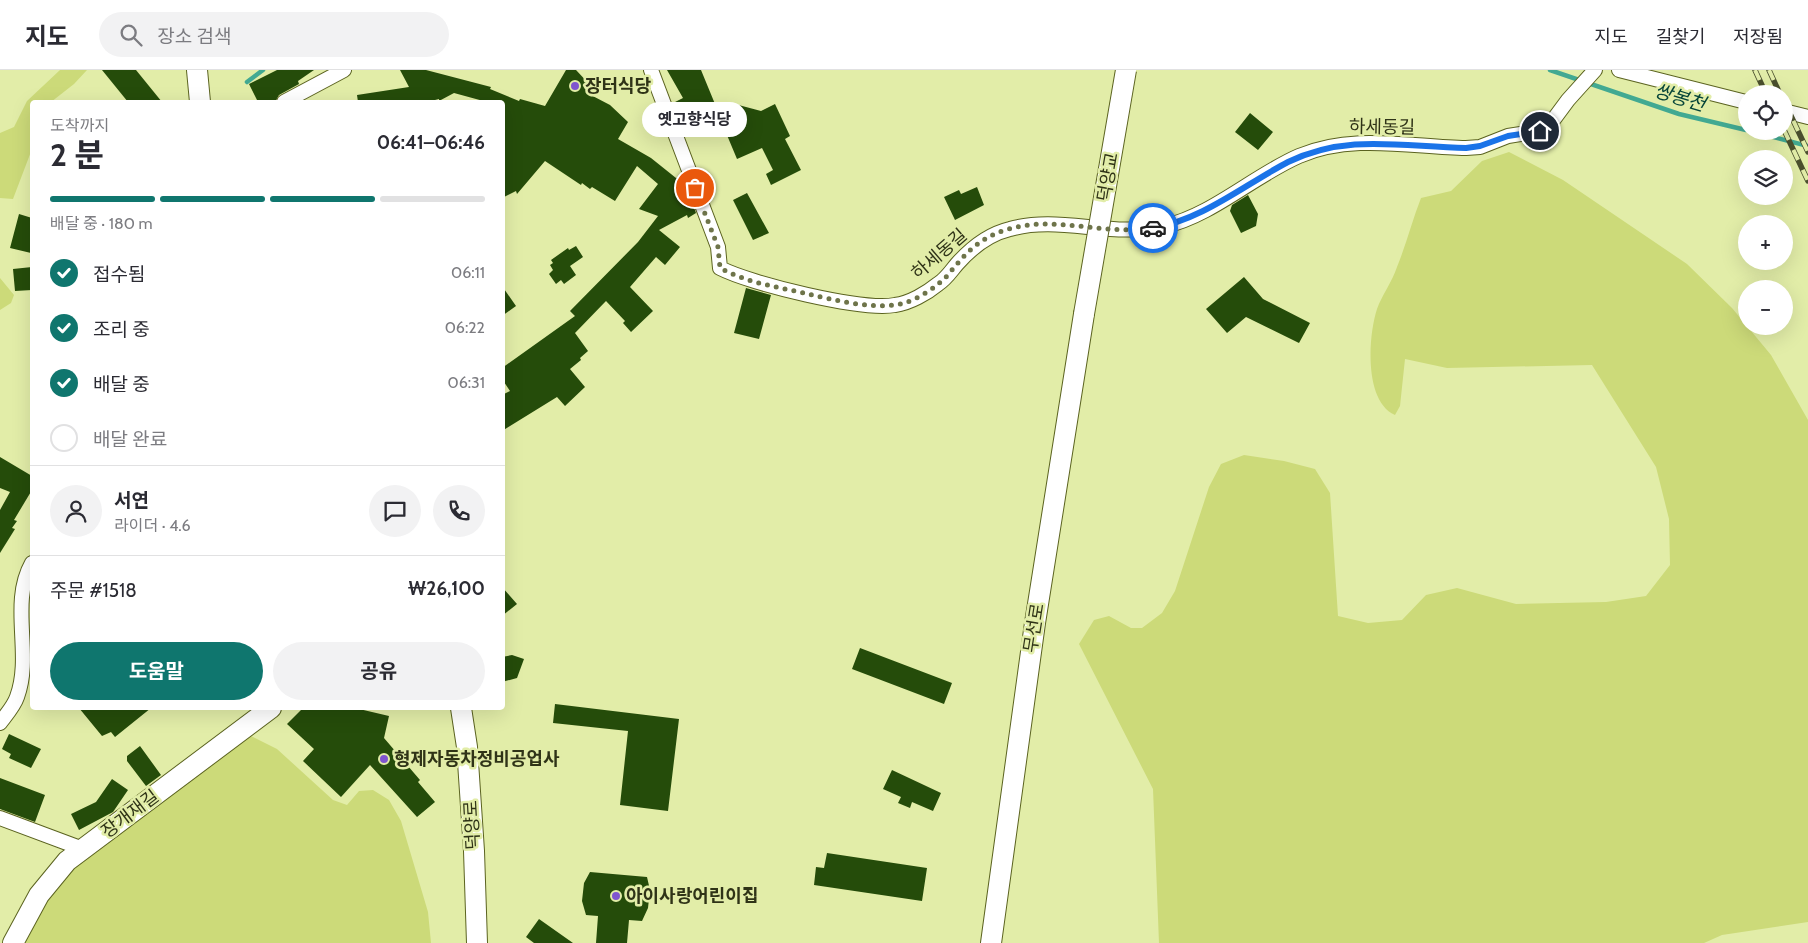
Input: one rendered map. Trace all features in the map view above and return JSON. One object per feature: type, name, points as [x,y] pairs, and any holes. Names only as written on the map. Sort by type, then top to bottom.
[{"type":"street","points":[[198,70],[200,100]]},
{"type":"street","points":[[288,100],[344,70]]},
{"type":"street","name":"하세동길","points":[[651,70],[718,247],[720,268],[752,281],[841,301],[892,306],[901,304],[930,290],[946,277],[973,248],[994,234],[1009,229],[1024,225],[1053,224],[1113,230],[1140,230],[1166,226],[1195,215],[1301,156],[1345,144],[1460,148],[1480,146],[1508,136],[1540,131],[1548,127],[1568,100],[1595,70]]},
{"type":"street","name":"덕양교","points":[[1084,314],[1126,70]]},
{"type":"street","points":[[1619,70],[1738,100]]},
{"type":"street","points":[[1793,113],[1808,117]]},
{"type":"street","name":"무선로","points":[[991,943],[1035,623],[1084,314]]},
{"type":"street","points":[[0,723],[17,699],[21,684],[22,600],[30,570]]},
{"type":"street","name":"장개재길","points":[[13,943],[38,895],[67,861],[268,710]]},
{"type":"street","name":"덕양로","points":[[461,710],[467,747],[474,851],[477,943]]},
{"type":"street","points":[[0,818],[83,849]]},
{"type":"green space","points":[[60,70],[87,70],[74,84],[54,100],[30,100],[30,154],[13,199],[0,198],[0,133],[14,127],[27,101]]},
{"type":"green space","points":[[1509,152],[1563,180],[1687,264],[1738,315],[1738,335],[1754,335],[1771,355],[1808,420],[1808,922],[1722,935],[1704,943],[1159,943],[1153,789],[1079,644],[1094,620],[1109,616],[1131,628],[1142,628],[1162,613],[1175,591],[1209,487],[1221,464],[1244,455],[1284,461],[1315,469],[1330,493],[1338,616],[1368,623],[1402,620],[1426,595],[1457,588],[1516,604],[1606,602],[1646,596],[1670,565],[1669,519],[1656,467],[1592,365],[1447,368],[1405,359],[1400,406],[1395,415],[1385,408],[1378,396],[1373,383],[1371,367],[1374,321],[1379,304],[1400,259],[1421,198],[1451,191],[1482,161]]},
{"type":"green space","points":[[0,278],[14,295],[11,303],[0,310]]},
{"type":"green space","points":[[241,731],[277,749],[333,800],[347,805],[359,791],[373,790],[389,800],[401,821],[428,912],[431,943],[13,943],[39,895]]},
{"type":"building","points":[[102,70],[136,70],[160,100],[126,100]]},
{"type":"building","points":[[277,70],[314,70],[298,81],[299,84],[279,95],[276,100],[257,100],[249,84]]},
{"type":"building","points":[[400,70],[426,70],[491,87],[490,89],[519,101],[520,99],[545,106],[566,70],[576,70],[591,86],[587,93],[610,105],[628,122],[618,139],[651,158],[686,186],[696,213],[688,218],[687,215],[659,230],[680,247],[665,265],[656,257],[630,287],[653,311],[631,332],[623,323],[625,321],[606,301],[575,333],[588,351],[570,369],[585,387],[565,406],[557,397],[505,429],[505,394],[510,391],[505,384],[505,366],[575,316],[570,311],[638,242],[658,216],[639,209],[658,184],[637,166],[615,201],[592,187],[590,189],[582,183],[581,185],[545,161],[517,194],[516,191],[505,196],[505,100],[480,100],[454,93],[441,100],[358,100],[357,95],[409,87]]},
{"type":"building","points":[[667,70],[701,70],[715,104],[679,119],[673,103],[683,98]]},
{"type":"building","points":[[731,103],[761,111],[775,104],[790,136],[785,139],[801,170],[771,185],[766,174],[773,170],[762,148],[737,159],[724,128]]},
{"type":"building","points":[[1250,113],[1273,132],[1258,150],[1235,132]]},
{"type":"building","points":[[977,187],[984,205],[955,220],[944,197],[959,190],[961,194]]},
{"type":"building","points":[[747,193],[769,233],[753,240],[733,200]]},
{"type":"building","points":[[1248,195],[1258,214],[1256,226],[1241,233],[1230,211],[1232,205]]},
{"type":"building","points":[[19,214],[30,217],[30,253],[10,248]]},
{"type":"building","points":[[576,246],[583,257],[570,266],[576,275],[564,284],[561,280],[556,284],[549,274],[553,270],[550,265],[553,263],[551,260],[568,248],[569,250]]},
{"type":"building","points":[[30,267],[30,290],[15,291],[13,269]]},
{"type":"building","points":[[1244,277],[1263,299],[1310,323],[1299,343],[1246,317],[1227,333],[1206,309]]},
{"type":"building","points":[[746,288],[771,295],[759,339],[734,333]]},
{"type":"building","points":[[505,290],[516,306],[505,314]]},
{"type":"building","points":[[0,457],[30,475],[30,493],[14,520],[17,521],[12,528],[15,529],[0,553],[0,510],[10,492],[0,488]]},
{"type":"building","points":[[505,590],[517,604],[505,614]]},
{"type":"building","points":[[860,648],[952,683],[944,704],[852,669]]},
{"type":"building","points":[[512,655],[524,659],[517,678],[505,681],[505,656]]},
{"type":"building","points":[[555,704],[679,719],[668,811],[620,805],[628,731],[553,723]]},
{"type":"building","points":[[81,710],[149,710],[115,737],[111,732],[102,736]]},
{"type":"building","points":[[301,710],[364,710],[389,716],[384,738],[420,780],[418,782],[435,802],[417,817],[370,765],[341,797],[303,761],[314,749],[287,724]]},
{"type":"building","points":[[9,734],[41,749],[31,768],[9,758],[11,754],[2,749]]},
{"type":"building","points":[[140,746],[161,775],[146,786],[127,761],[127,756]]},
{"type":"building","points":[[892,770],[941,793],[933,811],[912,802],[910,808],[898,803],[901,797],[883,789]]},
{"type":"building","points":[[0,778],[45,795],[35,822],[0,809]]},
{"type":"building","points":[[112,779],[128,790],[113,812],[79,830],[71,814],[96,802]]},
{"type":"building","points":[[827,853],[927,868],[922,901],[814,885],[816,867],[824,868]]},
{"type":"building","name":"아이사랑어린이집","points":[[590,872],[647,877],[650,890],[648,908],[642,921],[629,920],[627,943],[596,943],[598,916],[586,915],[582,901],[584,883]]},
{"type":"building","points":[[539,919],[573,943],[534,943],[526,937]]},
{"type":"waterway","points":[[247,82],[263,70]]},
{"type":"waterway","name":"쌍봉천","points":[[1550,70],[1679,114],[1738,128]]},
{"type":"waterway","name":"쌍봉천","points":[[1785,140],[1808,146]]},
{"type":"railway","points":[[1755,70],[1762,85]]},
{"type":"railway","points":[[1769,70],[1776,85]]},
{"type":"railway","points":[[1793,120],[1808,152]]},
{"type":"railway","points":[[1789,140],[1808,181]]},
{"type":"way so far","points":[[695,188],[718,247],[720,268],[734,276],[752,281],[841,301],[869,304],[892,306],[921,295],[942,281],[964,256],[983,240],[1009,229],[1024,225],[1053,224],[1113,230],[1153,228]]},
{"type":"place","name":"장터식당","points":[[575,86]]},
{"type":"place","name":"옛고향식당","points":[[695,188]]},
{"type":"place","name":"형제자동차정비공업사","points":[[384,759]]},
{"type":"place","name":"아이사랑어린이집","points":[[616,896]]},
{"type":"route","points":[[1153,228],[1166,226],[1195,215],[1274,169],[1301,156],[1330,147],[1363,143],[1466,148],[1480,146],[1508,136],[1540,131]]}]
